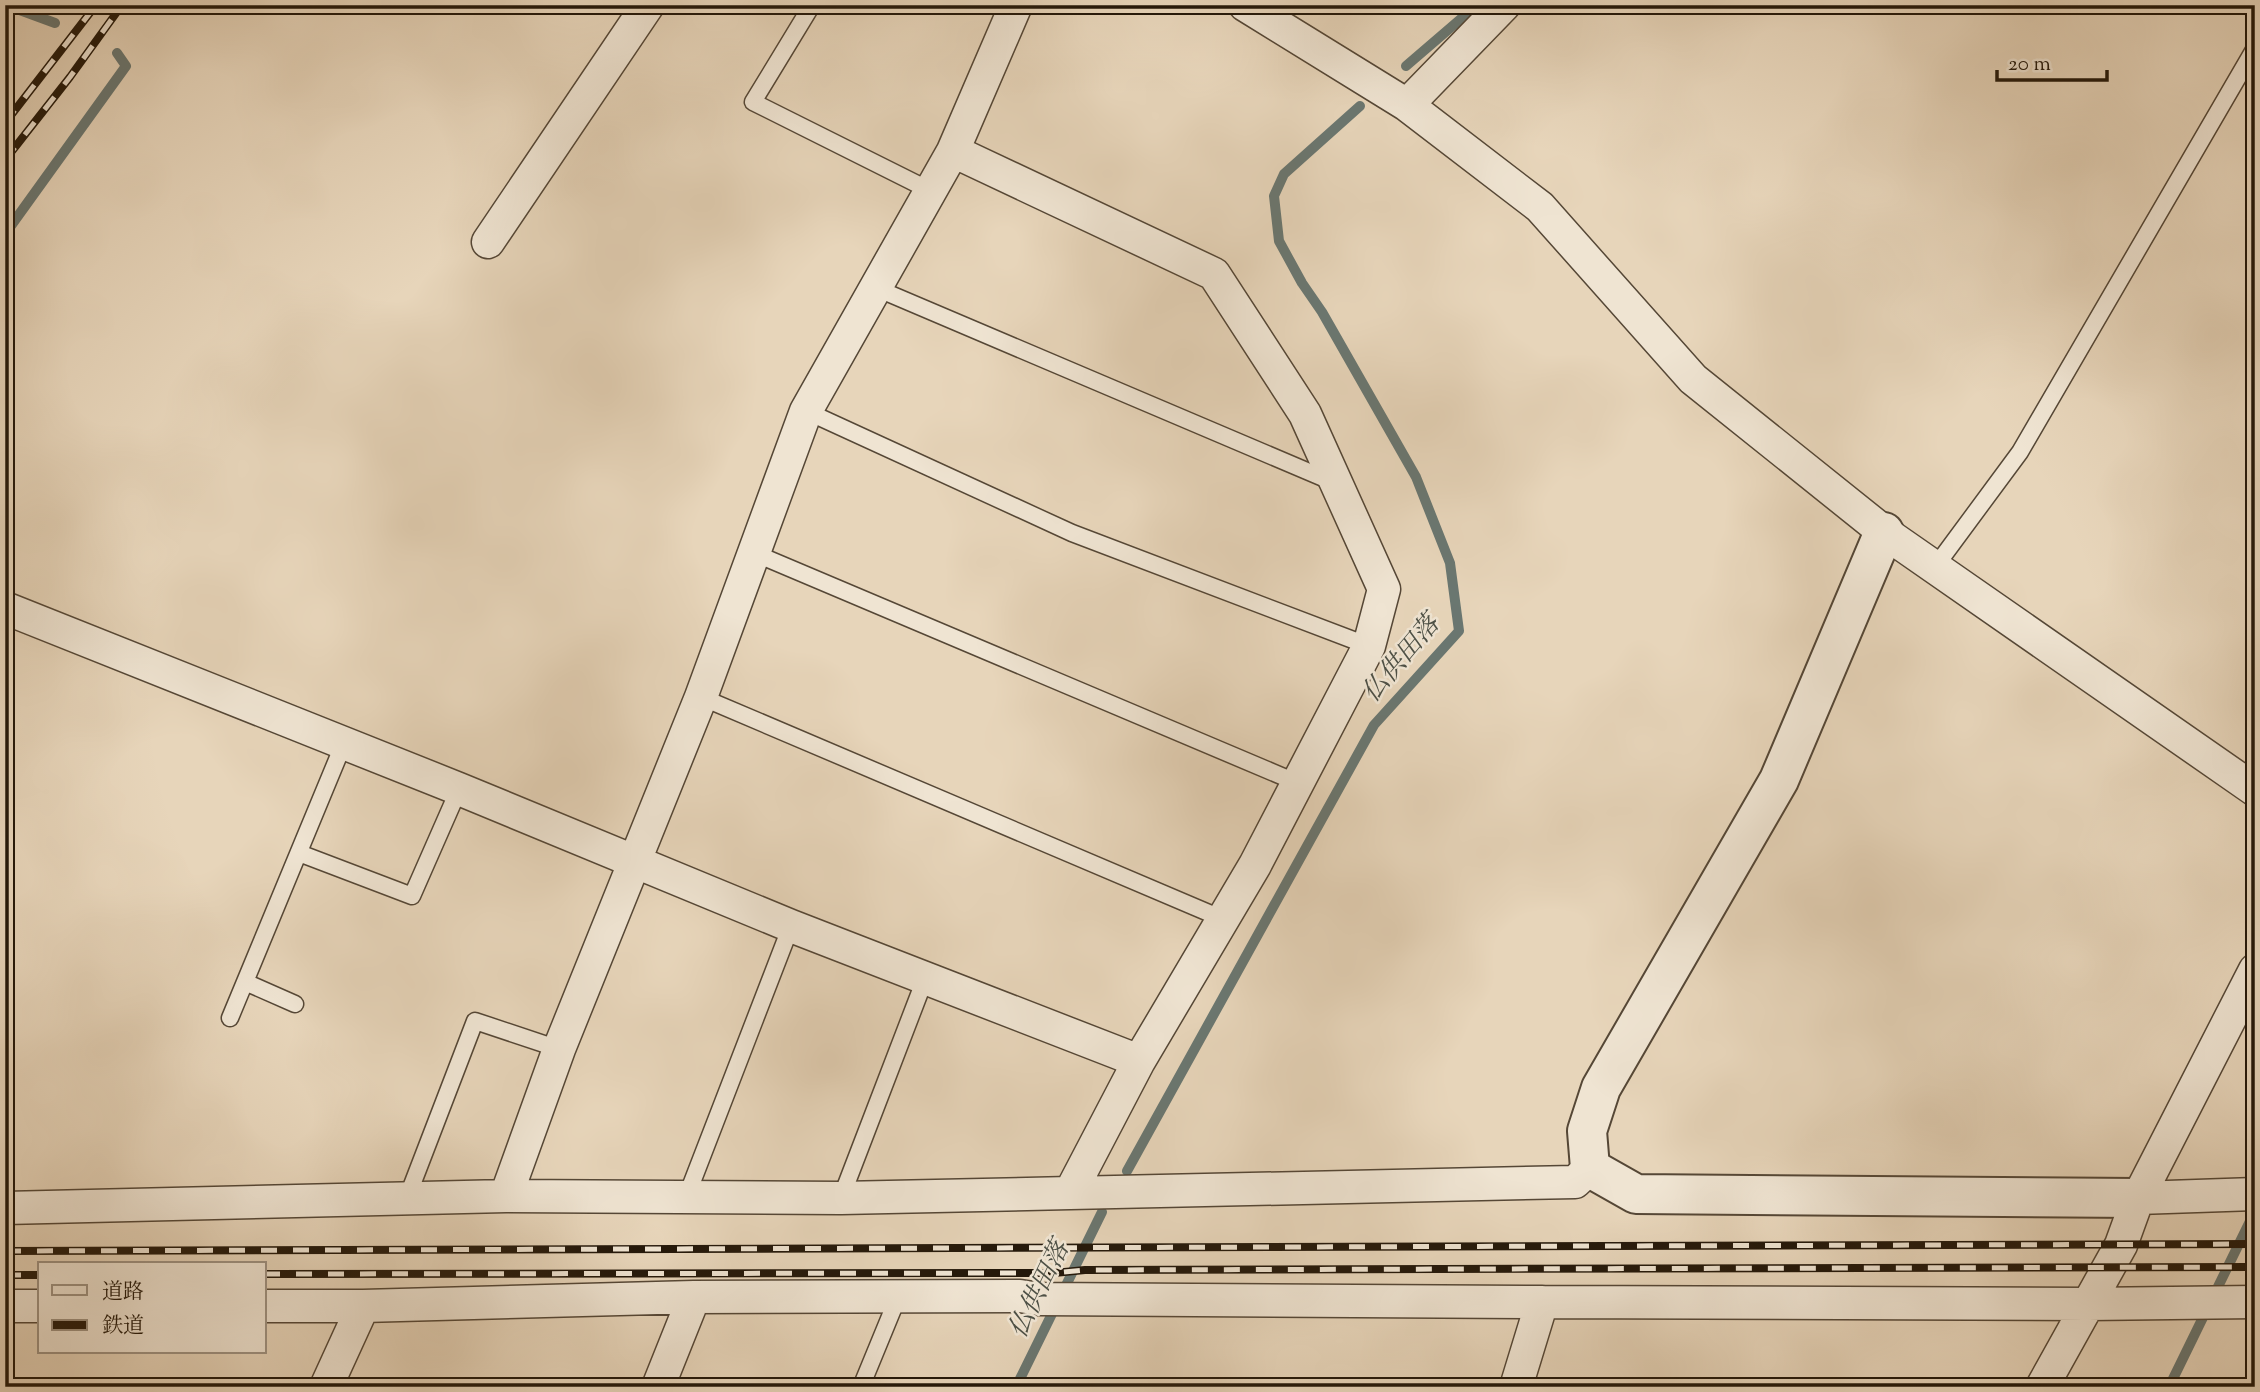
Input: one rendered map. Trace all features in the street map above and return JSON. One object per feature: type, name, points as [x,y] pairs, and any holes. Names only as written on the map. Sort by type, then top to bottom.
[{"type":"street","points":[[488,242],[648,5]]},
{"type":"street","points":[[506,1196],[558,1049],[701,697],[806,411],[953,151],[1016,5]]},
{"type":"street","points":[[1245,5],[1407,104],[1540,207],[1693,379],[1884,532],[2255,790]]},
{"type":"street","points":[[1407,104],[1504,5]]},
{"type":"street","points":[[953,151],[1214,274],[1305,414],[1384,590],[1369,646],[1298,783],[1255,865],[1139,1061],[1070,1193]]},
{"type":"street","points":[[1590,1168],[1587,1131],[1601,1088],[1779,779],[1884,532]]},
{"type":"street","points":[[5,607],[791,926],[1139,1061]]},
{"type":"street","points":[[2042,1387],[2121,1245],[2138,1198],[2255,970]]},
{"type":"street","points":[[5,1208],[506,1196],[841,1198],[1574,1182],[1590,1168]]},
{"type":"street","points":[[1590,1168],[1636,1194],[2138,1198],[2255,1194]]},
{"type":"street","points":[[266,1306],[694,1297],[1020,1296],[1542,1302],[2255,1302]]},
{"type":"street","points":[[658,1387],[694,1297]]},
{"type":"street","points":[[1516,1387],[1542,1302]]},
{"type":"street","points":[[5,1306],[38,1306]]},
{"type":"street","points":[[326,1387],[363,1306]]},
{"type":"lane","points":[[812,5],[753,102],[930,191]]},
{"type":"lane","points":[[1934,567],[2020,452],[2255,48]]},
{"type":"lane","points":[[876,288],[1337,484]]},
{"type":"lane","points":[[806,411],[1072,533],[1369,646]]},
{"type":"lane","points":[[754,553],[1298,783]]},
{"type":"lane","points":[[701,697],[1223,919]]},
{"type":"lane","points":[[230,1018],[344,743]]},
{"type":"lane","points":[[299,853],[412,897],[459,789]]},
{"type":"lane","points":[[686,1198],[791,926]]},
{"type":"lane","points":[[841,1198],[925,979]]},
{"type":"lane","points":[[245,982],[295,1004]]},
{"type":"lane","points":[[407,1198],[475,1021],[558,1049]]},
{"type":"lane","points":[[861,1387],[898,1297]]},
{"type":"waterway","points":[[6,5],[55,23]]},
{"type":"waterway","name":"仏供田落","points":[[1406,66],[1477,5]]},
{"type":"waterway","points":[[5,234],[126,66],[117,53]]},
{"type":"waterway","name":"仏供田落","points":[[1127,1171],[1374,725],[1459,631],[1450,563],[1416,477],[1279,241],[1274,196],[1284,174],[1360,106]]},
{"type":"waterway","points":[[2169,1387],[2255,1211]]},
{"type":"waterway","name":"仏供田落","points":[[1016,1387],[1102,1212]]},
{"type":"railway","points":[[5,123],[96,5]]},
{"type":"railway","points":[[5,160],[122,5]]},
{"type":"railway","points":[[5,1251],[2255,1244]]},
{"type":"railway","points":[[266,1274],[2255,1267]]},
{"type":"railway","points":[[5,1275],[38,1275]]}]
